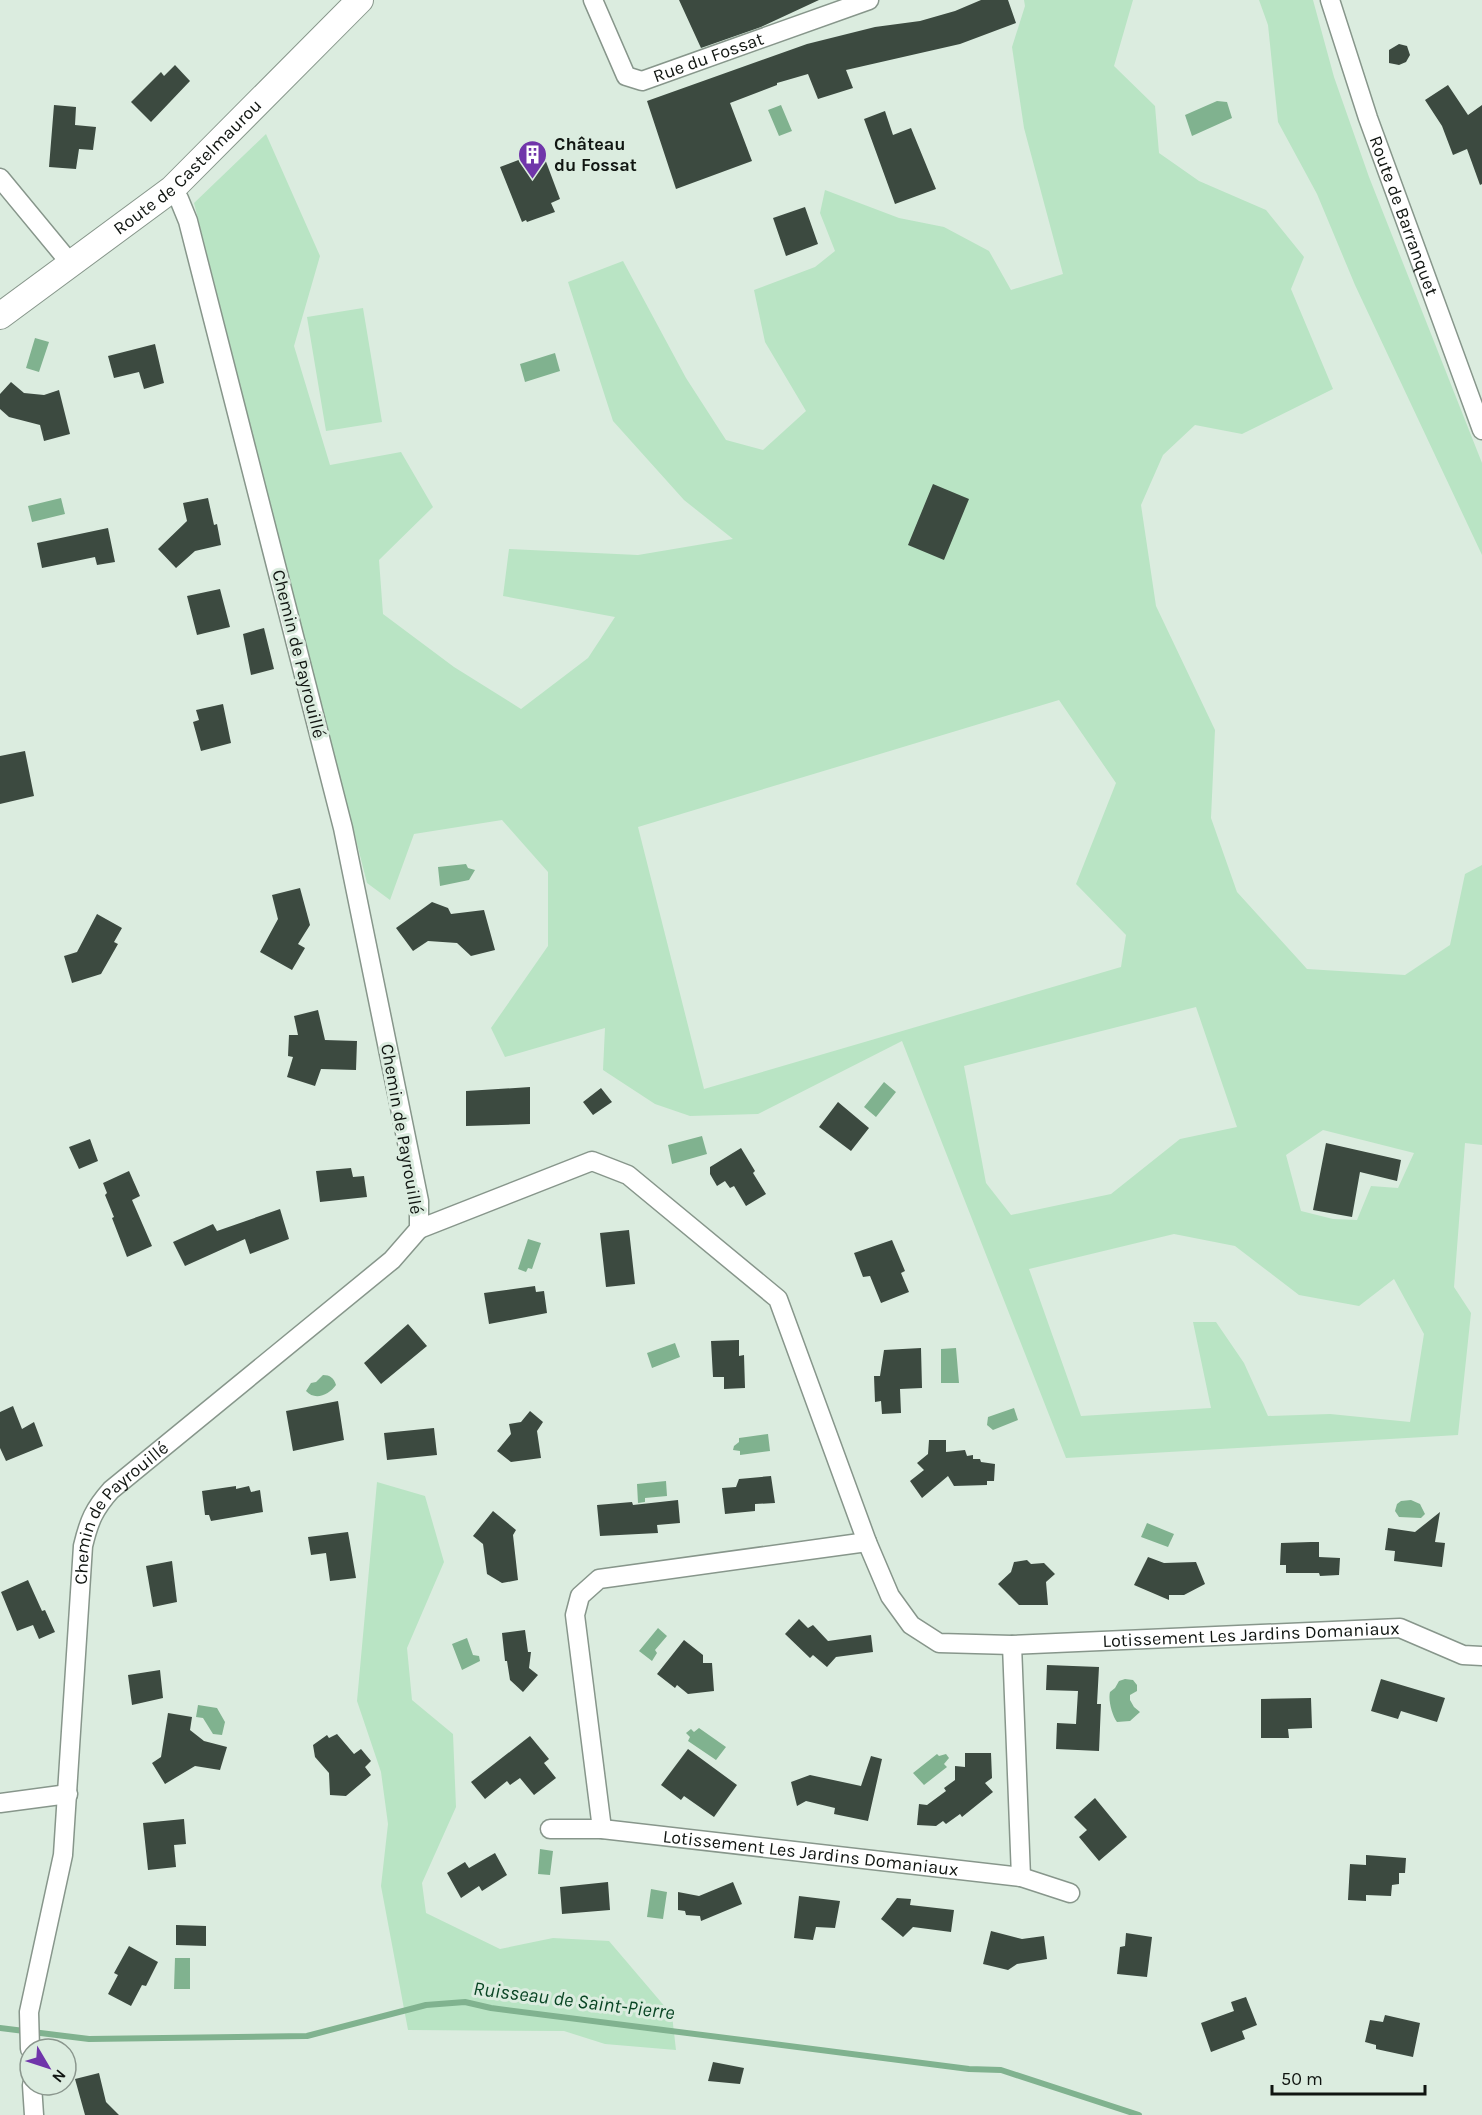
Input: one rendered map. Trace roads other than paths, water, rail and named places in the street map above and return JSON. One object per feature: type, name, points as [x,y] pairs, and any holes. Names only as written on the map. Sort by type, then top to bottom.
[{"type":"street","name":"Route de Castelmaurou","points":[[0,316],[172,189],[360,0]]},
{"type":"street","name":"Rue du Fossat","points":[[593,0],[626,76],[642,81],[869,0]]},
{"type":"street","name":"Route de Barranquet","points":[[1329,0],[1368,118],[1482,430]]},
{"type":"street","points":[[0,178],[71,264]]},
{"type":"street","name":"Chemin de Payrouillé","points":[[30,2037],[29,2012],[63,1855],[82,1546],[89,1521],[97,1505],[111,1490],[392,1260],[419,1229],[419,1201],[343,828],[188,221],[172,189]]},
{"type":"street","name":"Lotissement Les Jardins Domaniaux","points":[[419,1229],[592,1161],[628,1175],[778,1299],[867,1542],[890,1596],[911,1624],[939,1643],[1012,1645],[1400,1628],[1463,1655],[1482,1656]]},
{"type":"street","points":[[602,1829],[575,1615],[580,1596],[599,1579],[867,1542]]},
{"type":"street","points":[[1012,1645],[1021,1877]]},
{"type":"street","points":[[0,1803],[68,1794]]},
{"type":"street","name":"Lotissement Les Jardins Domaniaux","points":[[550,1829],[602,1829],[1021,1877],[1070,1893]]},
{"type":"street","points":[[33,2097],[34,2115]]},
{"type":"waterway","name":"Ruisseau de Saint-Pierre","points":[[0,2028],[89,2039],[307,2036],[426,2005],[465,2002],[491,2008],[969,2069],[1001,2070],[1139,2115]]},
{"type":"place","name":"Château du Fossat","points":[[533,180]]}]
